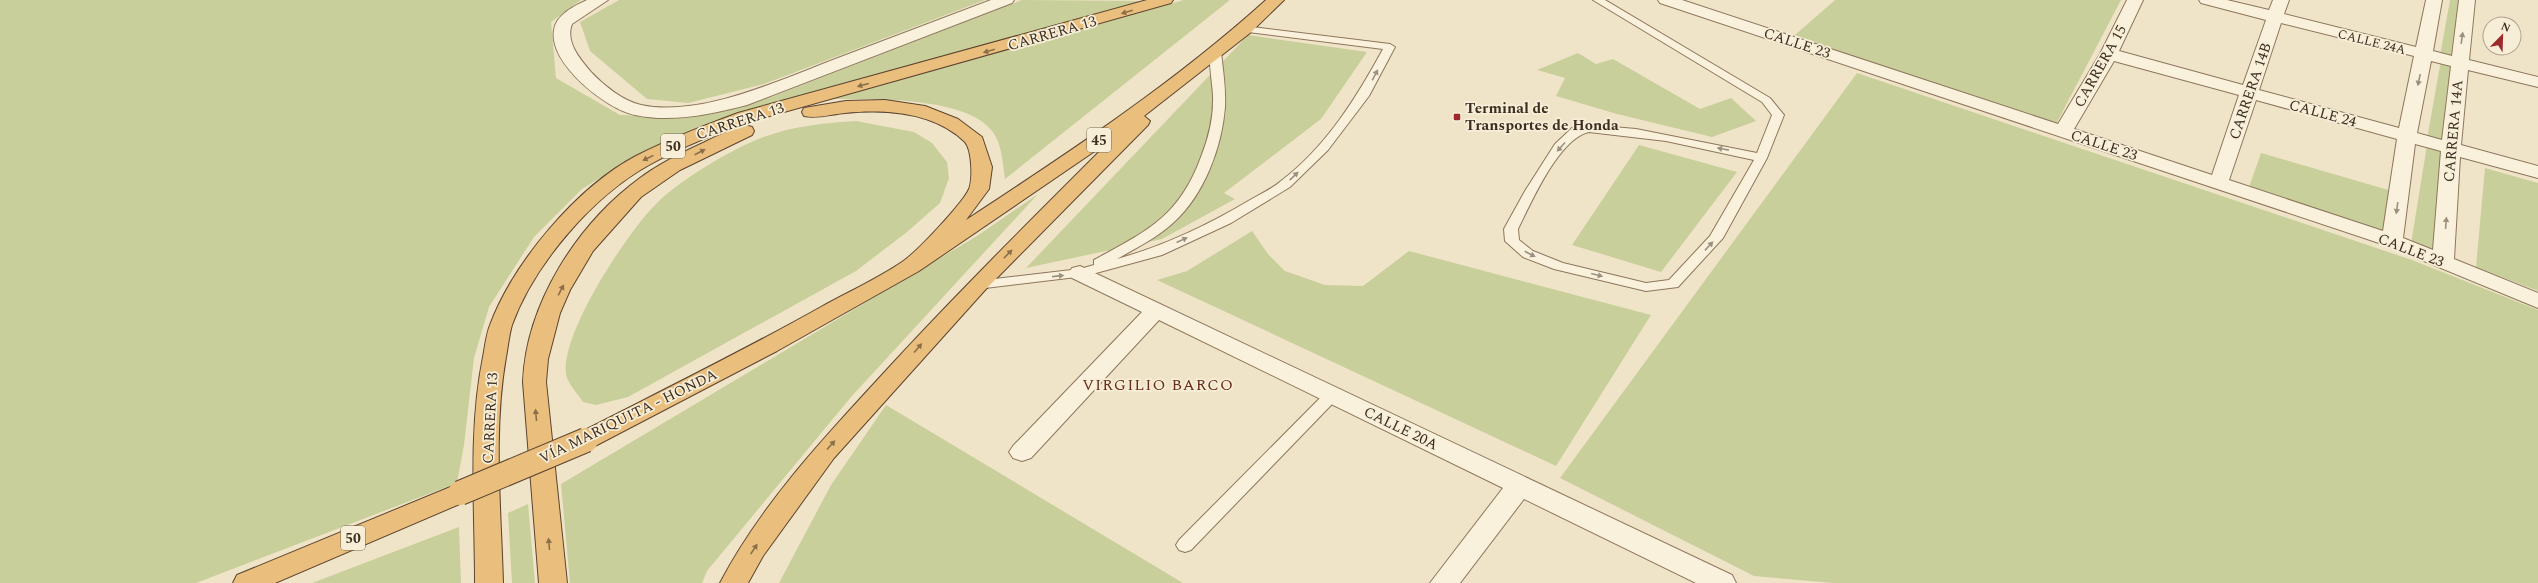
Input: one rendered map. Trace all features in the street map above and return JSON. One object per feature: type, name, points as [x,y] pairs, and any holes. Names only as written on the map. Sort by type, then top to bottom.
[{"type":"highway","name":"CARRERA 13","points":[[489,583],[487,450],[490,381],[501,325],[531,267],[561,228],[598,191],[641,161],[692,136],[745,117],[1165,0]]},
{"type":"highway","name":"45","points":[[911,266],[1076,157],[1182,79],[1244,29],[1276,0]]},
{"type":"highway","points":[[734,583],[753,550],[825,452],[977,285],[1182,79]]},
{"type":"highway","name":"CARRERA 13","points":[[553,583],[535,401],[536,361],[542,329],[561,289],[579,257],[607,221],[635,192],[670,168],[706,148],[752,128],[798,115],[846,106],[885,106],[918,110],[951,123],[975,141],[982,168],[979,189],[958,217],[911,266]]},
{"type":"highway","name":"VÍA MARIQUITA - HONDA","points":[[247,583],[586,440],[768,346],[911,266]]},
{"type":"street","points":[[600,0],[570,17],[562,28],[561,40],[586,76],[609,97],[622,106],[656,112],[712,108],[741,100],[1006,0]]},
{"type":"street","name":"CALLE 23","points":[[1666,0],[2219,182],[2392,241],[2538,301]]},
{"type":"street","name":"CARRERA 15","points":[[2063,131],[2109,54],[2135,0]]},
{"type":"street","name":"CALLE 24A","points":[[2207,0],[2538,82]]},
{"type":"street","name":"CARRERA 14B","points":[[2219,182],[2281,0]]},
{"type":"street","points":[[2392,241],[2407,136],[2434,0]]},
{"type":"street","name":"CARRERA 14A","points":[[2443,262],[2459,62],[2468,0]]},
{"type":"street","name":"CALLE 24","points":[[2109,54],[2538,172]]},
{"type":"street","name":"CALLE 20A","points":[[1080,273],[1722,583]]},
{"type":"street","points":[[1022,452],[1156,310]]},
{"type":"street","points":[[1444,583],[1520,485]]},
{"type":"lane","points":[[1598,0],[1766,100],[1778,115],[1761,158],[1716,238],[1673,284],[1646,287],[1559,266],[1528,254],[1512,241],[1511,229],[1552,157],[1575,131],[1589,128],[1633,132],[1761,158]]},
{"type":"lane","points":[[977,285],[1080,273],[1158,252],[1226,220],[1286,184],[1324,147],[1363,96],[1390,47],[1244,29]]},
{"type":"lane","points":[[1080,273],[1147,236],[1176,213],[1199,177],[1214,141],[1219,106],[1215,52]]},
{"type":"lane","points":[[1185,545],[1332,395]]},
{"type":"green space","points":[[0,0],[581,0],[551,22],[556,78],[620,115],[676,117],[715,112],[774,96],[1022,0],[1145,1],[682,134],[646,150],[582,189],[534,237],[489,307],[474,358],[464,445],[457,483],[196,583],[0,583]]},
{"type":"green space","points":[[619,0],[985,0],[764,84],[688,103],[647,99],[590,51],[580,22]]},
{"type":"green space","points":[[1184,0],[1230,0],[1005,179],[1001,152],[996,137],[985,124],[968,114],[946,107],[896,100],[833,99]]},
{"type":"green space","points":[[1835,0],[2121,0],[2054,128],[1795,35]]},
{"type":"green space","points":[[2450,0],[2471,0],[2466,63],[2440,56]]},
{"type":"green space","points":[[1248,35],[1367,52],[1321,119],[1224,193],[1235,199],[1162,239],[1026,268]]},
{"type":"green space","points":[[1578,53],[1596,64],[1613,59],[1700,109],[1731,98],[1756,121],[1712,137],[1617,114],[1556,96],[1565,78],[1537,70]]},
{"type":"green space","points":[[2441,60],[2464,66],[2458,147],[2427,139]]},
{"type":"green space","points":[[1857,73],[2412,260],[2538,310],[2538,583],[1833,583],[1754,576],[1560,478]]},
{"type":"green space","points":[[856,121],[914,132],[932,143],[947,162],[949,178],[940,203],[907,232],[856,271],[628,397],[596,405],[583,402],[570,385],[566,374],[567,356],[574,334],[598,284],[630,236],[657,203],[692,175],[706,166],[761,138],[796,128]]},
{"type":"green space","points":[[1639,145],[1737,172],[1661,272],[1572,245]]},
{"type":"green space","points":[[2427,145],[2461,154],[2452,261],[2411,244]]},
{"type":"green space","points":[[2261,153],[2392,191],[2383,231],[2249,187]]},
{"type":"green space","points":[[2485,168],[2538,183],[2538,291],[2476,267]]},
{"type":"green space","points":[[1038,194],[851,397],[707,571],[702,583],[570,583],[561,484],[977,236]]},
{"type":"green space","points":[[1252,231],[1268,254],[1285,271],[1325,285],[1363,286],[1409,251],[1651,315],[1556,466],[1157,280],[1187,271]]},
{"type":"green space","points":[[886,405],[1183,583],[779,583],[831,485]]},
{"type":"green space","points":[[528,504],[535,583],[512,583],[508,513]]},
{"type":"green space","points":[[459,527],[461,583],[312,583]]},
{"type":"place","name":"Terminal de Transportes de Honda","points":[[1457,117]]},
{"type":"district","name":"VIRGILIO BARCO","points":[[1158,384]]}]
